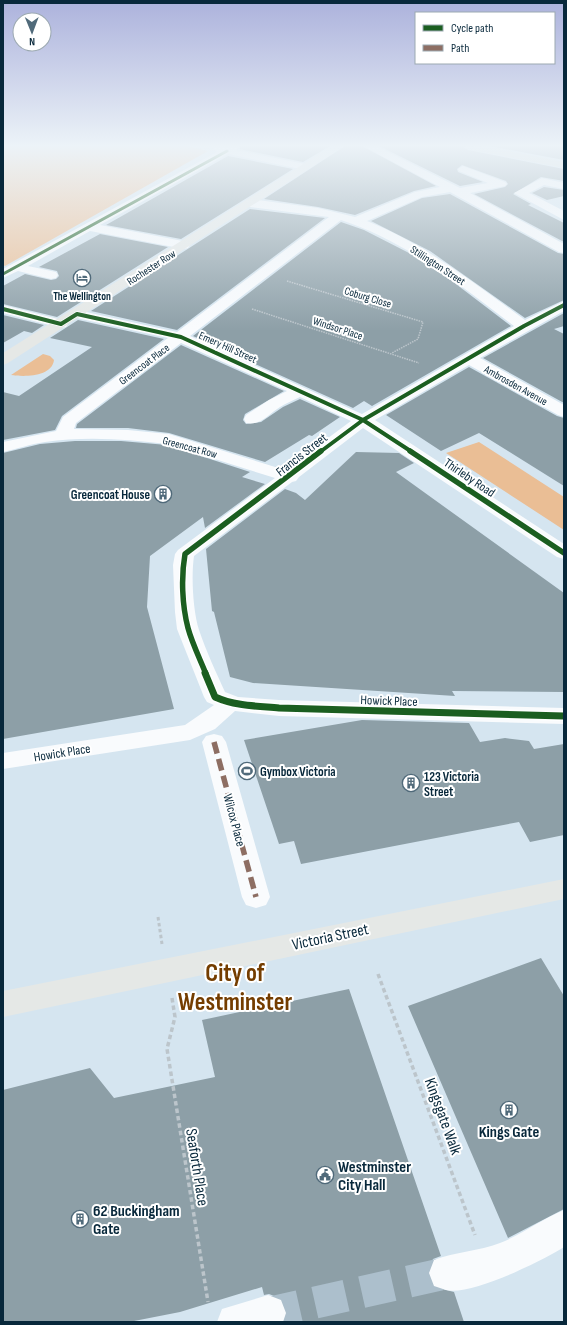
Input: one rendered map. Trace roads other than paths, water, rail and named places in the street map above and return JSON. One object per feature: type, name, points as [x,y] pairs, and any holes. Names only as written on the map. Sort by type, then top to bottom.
[{"type":"main road","name":"Rochester Row","points":[[5,357],[77,314],[242,208]]},
{"type":"main road","name":"Victoria Street","points":[[3,1004],[564,889]]},
{"type":"street","points":[[3,274],[123,208]]},
{"type":"street","name":"Stillington Street","points":[[283,208],[338,216],[356,221],[399,241],[443,266],[524,326]]},
{"type":"street","points":[[356,221],[387,208]]},
{"type":"street","points":[[488,208],[564,249]]},
{"type":"street","points":[[548,208],[564,216]]},
{"type":"street","name":"Greencoat Place","points":[[63,435],[69,422],[338,216]]},
{"type":"street","points":[[89,227],[184,245]]},
{"type":"street","points":[[16,267],[51,275]]},
{"type":"street","name":"Francis Street","points":[[222,700],[188,629],[185,612],[183,572],[185,554],[290,477],[363,420],[468,358],[564,305]]},
{"type":"street","points":[[3,309],[61,324]]},
{"type":"street","name":"Emery Hill Street","points":[[77,314],[180,336],[363,420]]},
{"type":"street","name":"Ambrosden Avenue","points":[[468,358],[564,412]]},
{"type":"street","points":[[252,420],[275,403],[301,391]]},
{"type":"street","name":"Thirleby Road","points":[[363,420],[564,553]]},
{"type":"street","name":"Greencoat Row","points":[[63,435],[91,434],[169,439],[290,477]]},
{"type":"street","points":[[3,447],[39,437],[63,435]]},
{"type":"street","name":"Howick Place","points":[[3,761],[190,732],[221,713],[222,700],[286,708],[564,716]]},
{"type":"street","name":"Wilcox Place","points":[[214,742],[256,897]]},
{"type":"street","points":[[447,1273],[470,1271],[487,1267],[536,1245],[564,1227]]},
{"type":"tunnel","points":[[268,1313],[447,1273]]},
{"type":"place","name":"The Wellington","points":[[82,278]]},
{"type":"place","name":"Greencoat House","points":[[163,494]]},
{"type":"place","name":"Gymbox Victoria","points":[[247,771]]},
{"type":"place","name":"123 Victoria Street","points":[[411,783]]},
{"type":"place","name":"Kings Gate","points":[[509,1110]]},
{"type":"place","name":"Westminster City Hall","points":[[325,1175]]},
{"type":"place","name":"62 Buckingham Gate","points":[[80,1219]]},
{"type":"district","name":"City of Westminster","points":[[235,986]]}]
